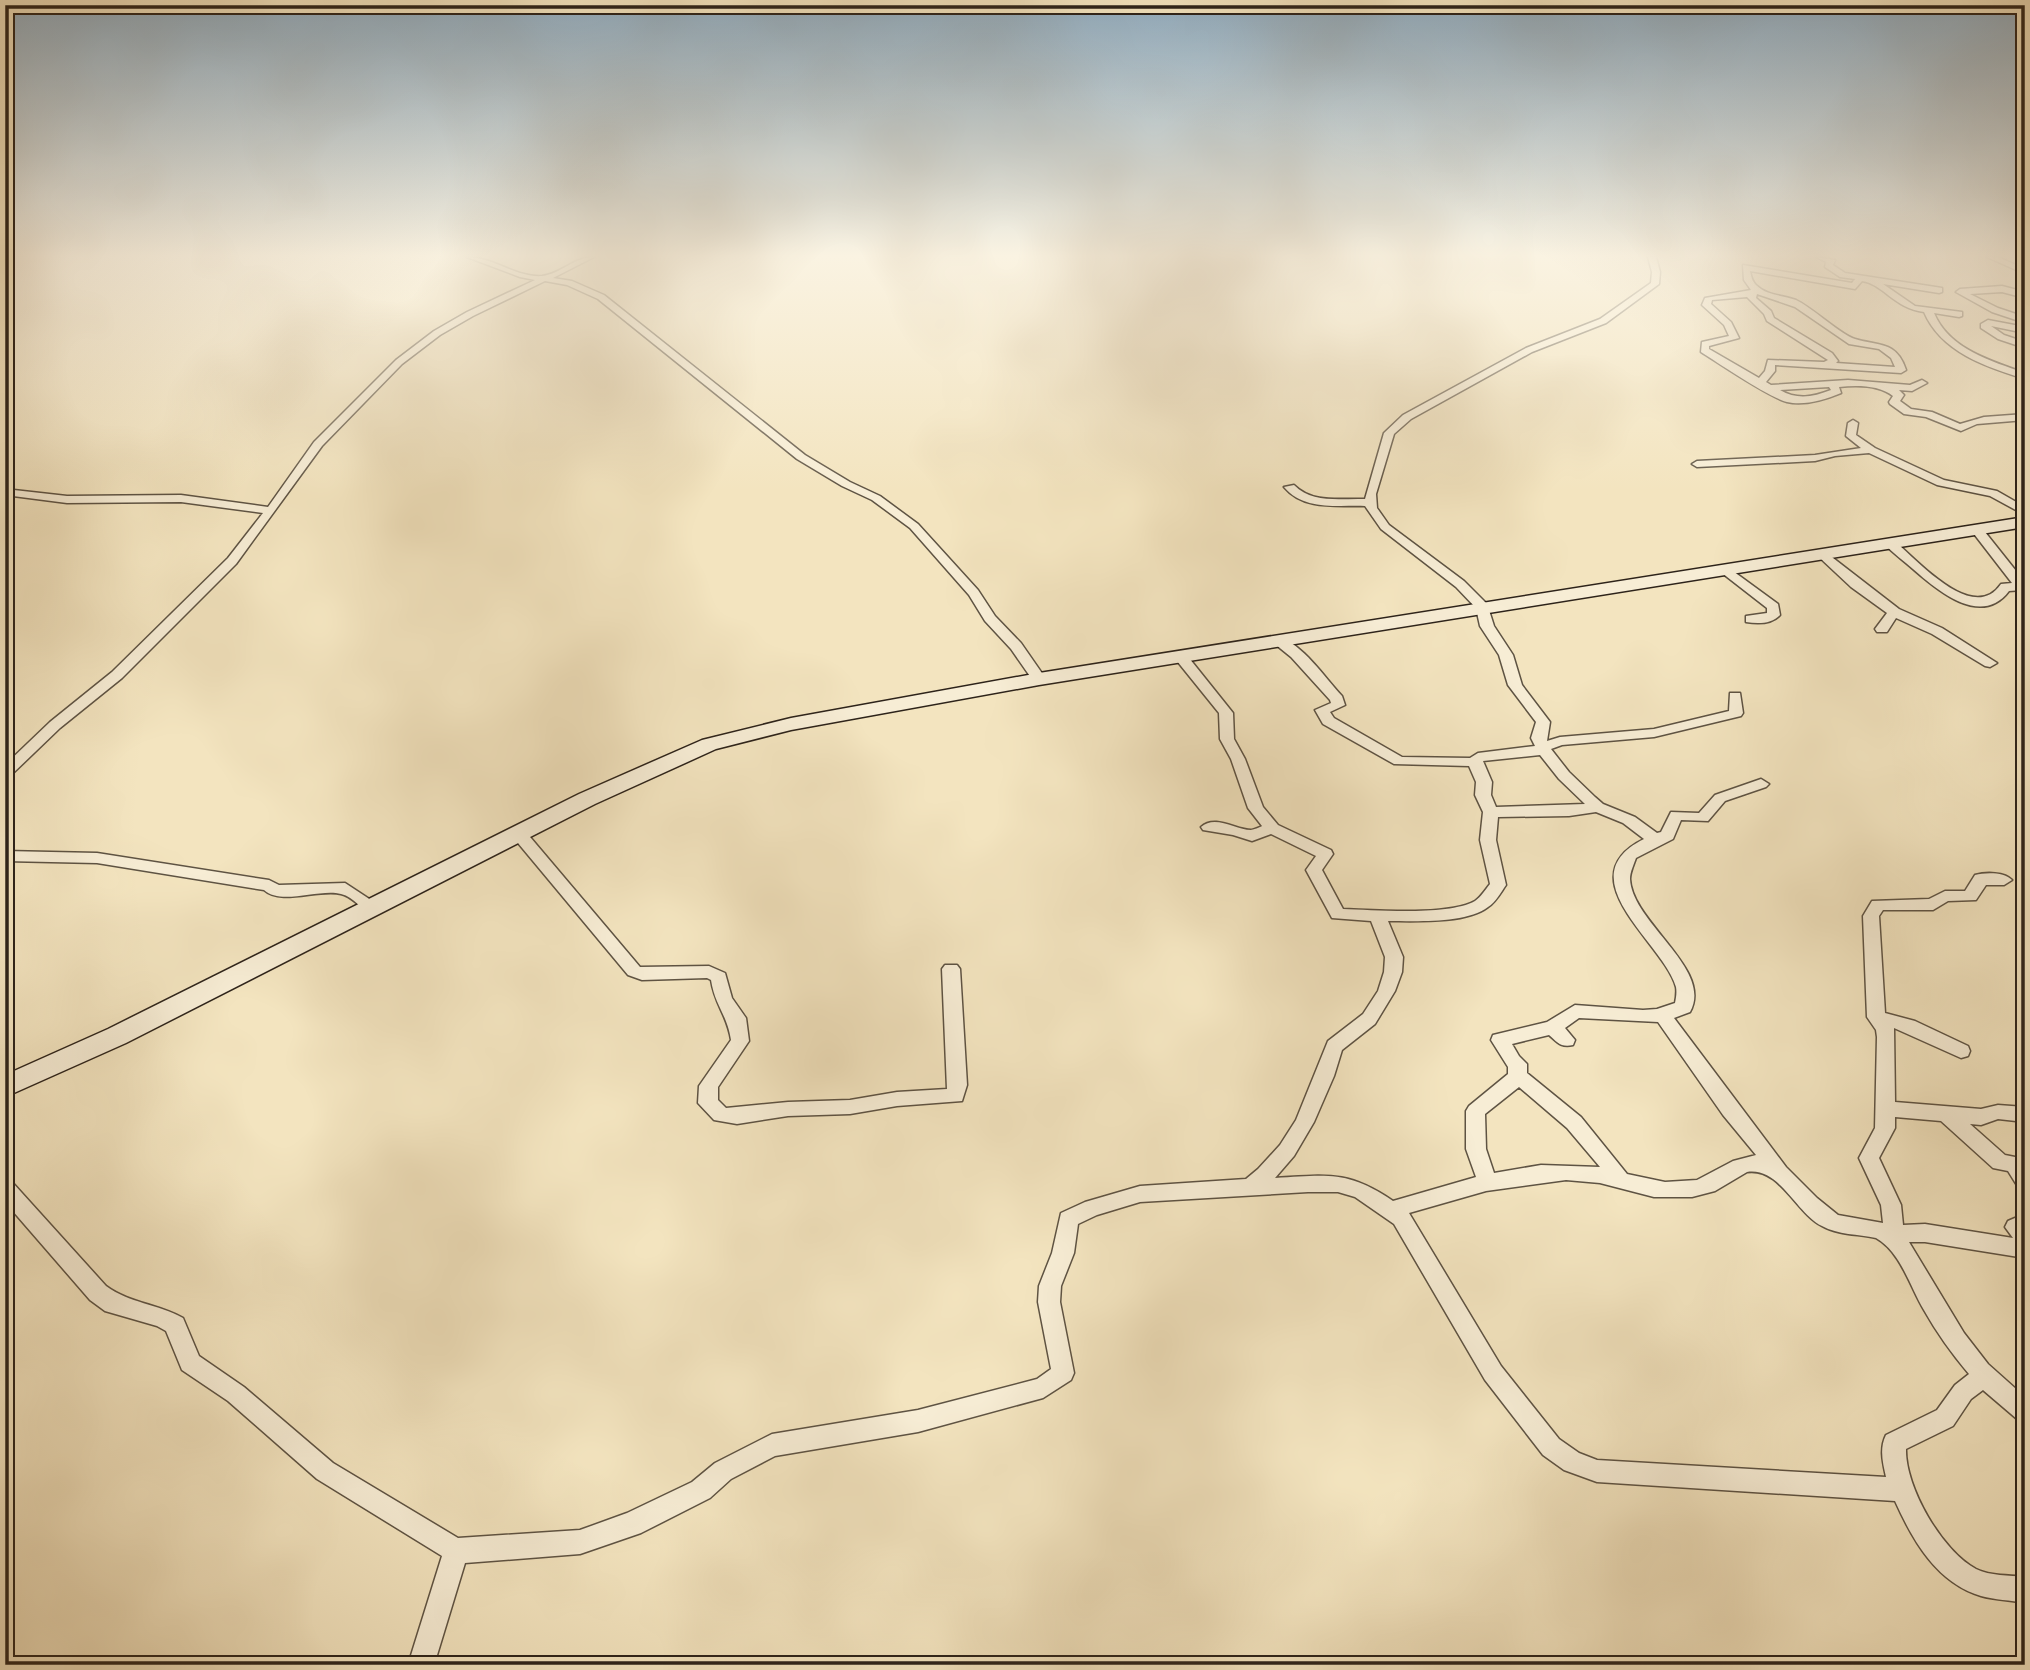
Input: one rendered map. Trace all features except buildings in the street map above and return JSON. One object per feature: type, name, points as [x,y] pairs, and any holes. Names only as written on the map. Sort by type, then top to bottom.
[{"type":"main road","points":[[5,1087],[117,1036],[639,774],[709,744],[791,724],[1039,679],[2025,522]]},
{"type":"street","points":[[5,773],[55,725],[126,666],[232,561],[318,443],[386,374],[417,347],[436,335]]},
{"type":"street","points":[[648,335],[801,457],[876,498],[915,526],[964,580],[990,618],[1016,646],[1039,679]]},
{"type":"street","points":[[1568,335],[1529,350],[1407,417],[1389,433],[1370,494],[1370,503],[1391,533],[1460,584],[1482,607],[1487,626],[1506,655],[1515,685],[1543,722],[1538,738],[1542,749],[1598,807],[1629,820],[1655,840]]},
{"type":"street","points":[[1733,335],[1734,338],[1705,344],[1704,350],[1766,385],[1832,384],[1912,388],[1922,383]]},
{"type":"street","points":[[1797,335],[1829,355],[1833,361],[1826,365]]},
{"type":"street","points":[[1766,385],[1771,362],[1901,370],[1896,357],[1868,340],[1852,342],[1843,335]]},
{"type":"street","points":[[1945,335],[1964,350],[2025,376]]},
{"type":"street","points":[[1997,335],[2025,345]]},
{"type":"street","points":[[1888,387],[1899,395],[1894,402],[1902,409],[1928,414],[1961,428],[1975,420],[2025,417]]},
{"type":"street","points":[[1853,423],[1851,436],[1871,450],[1941,483],[1993,494],[2025,512]]},
{"type":"street","points":[[1697,464],[1815,458],[1835,453],[1871,450]]},
{"type":"street","points":[[1290,487],[1296,496],[1310,501],[1370,503]]},
{"type":"street","points":[[5,492],[86,501],[167,498],[224,503],[271,511]]},
{"type":"street","points":[[1890,544],[1960,599],[1988,600],[1997,597],[2005,587],[2019,587],[2018,581],[1977,530]]},
{"type":"street","points":[[1824,555],[1855,584],[1894,612],[1937,631],[1990,663]]},
{"type":"street","points":[[1726,570],[1773,607],[1774,615],[1765,619],[1751,619]]},
{"type":"street","points":[[1882,629],[1894,612]]},
{"type":"street","points":[[1277,640],[1296,654],[1338,699],[1338,705],[1322,710],[1323,715],[1349,735],[1398,761],[1474,762]]},
{"type":"street","points":[[1180,656],[1226,713],[1227,739],[1238,759],[1256,808],[1272,828],[1325,855],[1314,870],[1338,914],[1382,916],[1452,912],[1483,904],[1498,885],[1488,840],[1491,813],[1483,796],[1484,782],[1474,762]]},
{"type":"street","points":[[1474,762],[1478,757],[1542,749],[1560,741],[1654,733],[1736,713],[1735,696]]},
{"type":"street","points":[[1490,1184],[1475,1147],[1476,1111],[1511,1084],[1517,1076],[1518,1064],[1512,1061],[1500,1040],[1560,1034],[1575,1011],[1628,1017],[1663,1016],[1684,1007],[1686,1002],[1682,982],[1665,953],[1629,906],[1621,886],[1621,873],[1629,856],[1667,835],[1676,815],[1703,818],[1720,798],[1761,784]]},
{"type":"street","points":[[1491,813],[1569,811],[1598,807]]},
{"type":"street","points":[[1209,827],[1235,830],[1252,836],[1272,828]]},
{"type":"street","points":[[519,834],[634,971],[642,974],[709,972],[719,977],[723,1000],[737,1018],[740,1031],[740,1041],[708,1086],[708,1103],[721,1115],[850,1107],[897,1099],[955,1096],[958,1085],[951,969]]},
{"type":"street","points":[[5,856],[97,858],[269,885],[275,891],[345,888],[375,908]]},
{"type":"street","points":[[1889,1234],[1894,1214],[1886,1193],[1873,1175],[1869,1158],[1885,1128],[1886,1037],[1885,1029],[1876,1017],[1871,916],[1878,905],[1933,904],[1945,897],[1970,896],[1981,879],[2004,880]]},
{"type":"street","points":[[1252,1186],[1272,1172],[1303,1129],[1335,1046],[1349,1032],[1367,1021],[1386,992],[1393,971],[1394,954],[1379,922],[1382,916]]},
{"type":"street","points":[[1663,1016],[1778,1172],[1827,1220],[1889,1234],[1925,1233],[2025,1249]]},
{"type":"street","points":[[1876,1017],[1909,1026],[1961,1051]]},
{"type":"street","points":[[1517,1076],[1541,1093],[1593,1143],[1620,1180]]},
{"type":"street","points":[[1885,1109],[1980,1117],[1998,1112],[2025,1115]]},
{"type":"street","points":[[1947,1115],[2000,1162],[2023,1166],[2018,1171],[2025,1181]]},
{"type":"street","points":[[1392,1210],[1490,1184],[1541,1175],[1590,1173],[1658,1191],[1707,1185],[1749,1164],[1759,1164],[1778,1172]]},
{"type":"street","points":[[5,1188],[98,1293],[113,1304],[163,1318],[175,1325],[190,1363],[236,1394],[325,1471],[456,1551],[580,1542],[632,1524],[701,1490],[723,1471],[772,1445],[918,1421],[1043,1388],[1063,1373],[1049,1302],[1050,1286],[1063,1254],[1068,1219],[1092,1208],[1140,1194],[1203,1192],[1252,1186],[1338,1184],[1361,1191],[1392,1210],[1401,1218],[1493,1373],[1551,1447],[1572,1462],[1597,1471],[1901,1490]]},
{"type":"street","points":[[2025,1229],[2015,1227],[2025,1237]]},
{"type":"street","points":[[1889,1234],[1904,1252],[1950,1332],[1983,1376],[2025,1411]]},
{"type":"street","points":[[1983,1376],[1963,1392],[1945,1418],[1894,1443],[1891,1454],[1901,1490],[1928,1534],[1964,1576],[1998,1587],[2025,1590]]},
{"type":"street","points":[[421,1665],[456,1551]]}]
